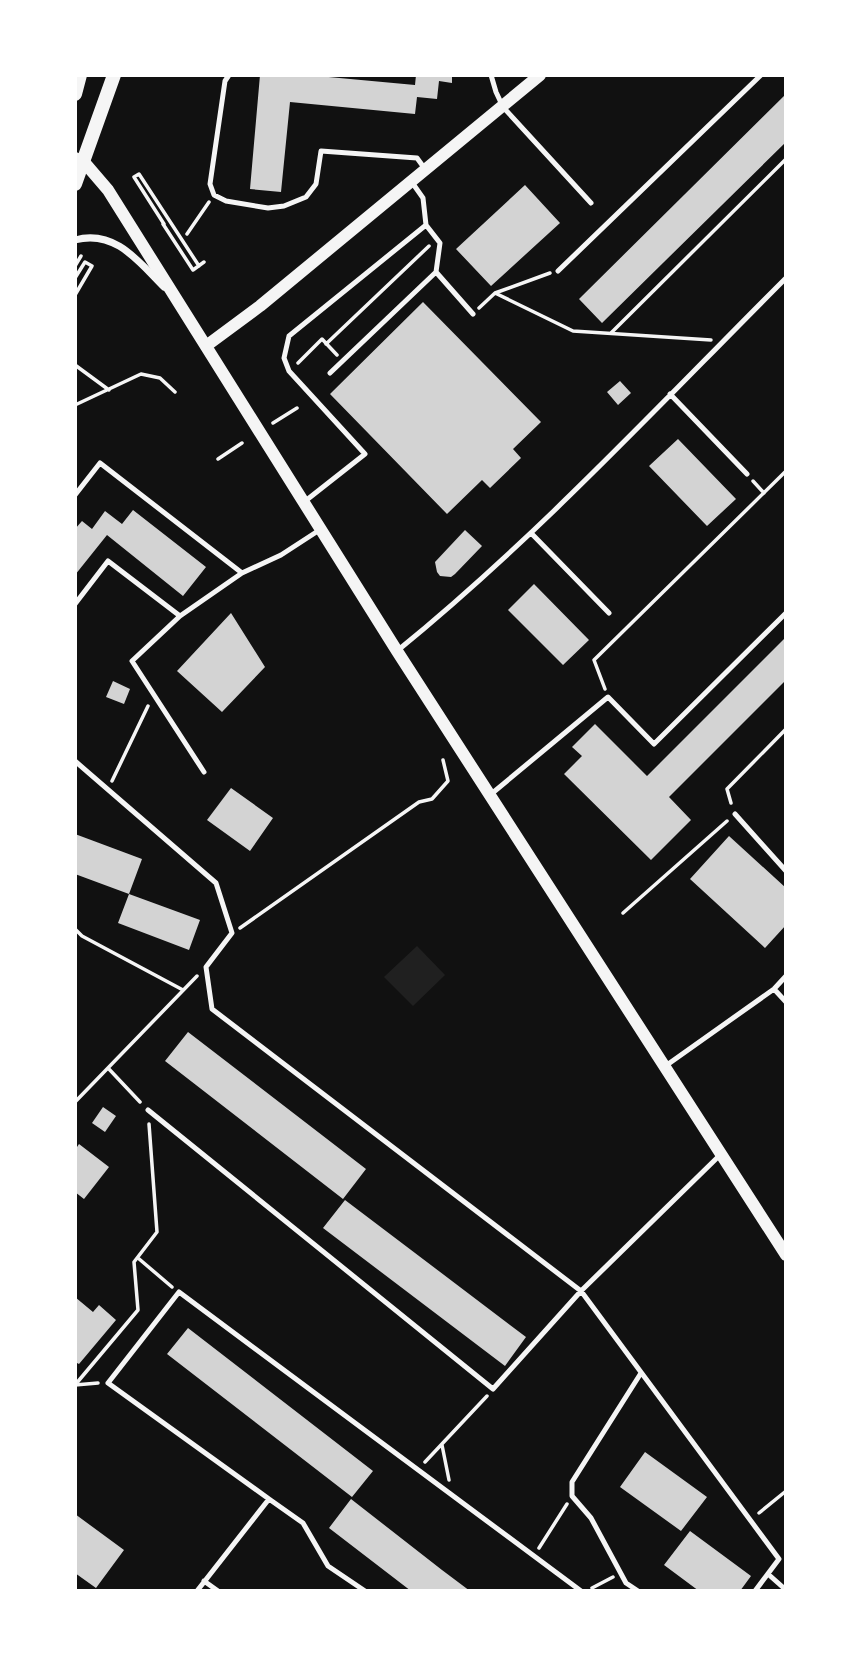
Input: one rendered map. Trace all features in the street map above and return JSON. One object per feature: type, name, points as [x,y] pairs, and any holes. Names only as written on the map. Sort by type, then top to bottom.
[{"type":"main road","points":[[75,94],[80,75]]},
{"type":"main road","points":[[75,184],[80,160],[114,75]]},
{"type":"street","points":[[206,346],[260,306],[540,75]]},
{"type":"street","points":[[80,160],[108,190],[397,651],[786,1255]]},
{"type":"street","points":[[75,240],[92,237],[115,242],[175,298]]},
{"type":"lane","points":[[229,75],[225,82],[209,184],[214,195],[226,201],[268,208],[284,206],[306,197],[316,184],[321,151],[417,158],[425,169]]},
{"type":"lane","points":[[491,75],[495,92],[503,107],[591,203]]},
{"type":"lane","points":[[558,271],[761,75]]},
{"type":"lane","points":[[330,373],[436,272],[440,243],[426,225],[423,198],[411,181]]},
{"type":"lane","points":[[304,502],[365,454],[289,372],[284,358],[289,336],[426,225]]},
{"type":"lane","points":[[436,272],[472,314]]},
{"type":"lane","points":[[397,651],[431,624],[531,533],[786,278]]},
{"type":"lane","points":[[670,394],[747,474]]},
{"type":"lane","points":[[75,495],[100,463],[242,573]]},
{"type":"lane","points":[[204,772],[132,661],[180,617],[242,573],[281,555],[321,529]]},
{"type":"lane","points":[[531,533],[609,613]]},
{"type":"lane","points":[[75,604],[108,561],[180,617]]},
{"type":"lane","points":[[490,795],[608,697],[654,744],[786,613]]},
{"type":"lane","points":[[75,761],[216,883],[232,933],[206,967],[212,1009],[581,1292],[779,1559],[755,1591]]},
{"type":"lane","points":[[735,814],[786,871]]},
{"type":"lane","points":[[664,1067],[774,989],[786,976]]},
{"type":"lane","points":[[774,989],[786,1002]]},
{"type":"lane","points":[[148,1110],[493,1390],[581,1292],[722,1153]]},
{"type":"lane","points":[[365,1591],[328,1566],[303,1523],[108,1383],[179,1293],[581,1591]]},
{"type":"lane","points":[[638,1591],[626,1583],[591,1518],[572,1496],[572,1482],[641,1373]]},
{"type":"lane","points":[[197,1591],[269,1499]]},
{"type":"lane","points":[[768,1574],[786,1590]]},
{"type":"lane","points":[[204,1581],[218,1591]]},
{"type":"path","points":[[611,333],[786,159]]},
{"type":"path","points":[[199,266],[139,173],[134,177],[192,270],[199,266],[204,262]]},
{"type":"path","points":[[187,234],[214,195]]},
{"type":"path","points":[[326,344],[437,239]]},
{"type":"path","points":[[75,266],[81,256]]},
{"type":"path","points":[[75,278],[85,262],[92,266],[75,295]]},
{"type":"path","points":[[472,314],[495,293],[558,271]]},
{"type":"path","points":[[495,293],[573,331],[723,340]]},
{"type":"path","points":[[289,372],[322,339],[343,361]]},
{"type":"path","points":[[75,365],[109,390]]},
{"type":"path","points":[[75,405],[141,374],[160,378],[175,392]]},
{"type":"path","points":[[273,423],[297,408]]},
{"type":"path","points":[[218,459],[242,443]]},
{"type":"path","points":[[608,697],[594,660],[786,471]]},
{"type":"path","points":[[108,790],[153,694]]},
{"type":"path","points":[[623,913],[735,814],[727,789],[786,729]]},
{"type":"path","points":[[232,933],[419,802],[432,799],[449,781],[443,760]]},
{"type":"path","points":[[75,929],[82,936],[183,990]]},
{"type":"path","points":[[75,1102],[206,967]]},
{"type":"path","points":[[75,1385],[138,1310],[134,1262],[157,1232],[148,1110],[108,1068]]},
{"type":"path","points":[[137,1257],[179,1293]]},
{"type":"path","points":[[75,1385],[108,1383]]},
{"type":"path","points":[[419,1469],[493,1390]]},
{"type":"path","points":[[442,1445],[452,1494]]},
{"type":"path","points":[[749,1520],[786,1491]]},
{"type":"path","points":[[534,1555],[572,1496]]},
{"type":"path","points":[[587,1591],[620,1573]]},
{"type":"shaded area","points":[[417,946],[445,975],[413,1006],[384,977]]},
{"type":"building","points":[[260,75],[307,75],[415,85],[416,75],[452,75],[452,83],[439,81],[437,99],[417,97],[415,114],[290,102],[281,192],[250,189]]},
{"type":"building","points":[[786,94],[786,142],[602,323],[579,299]]},
{"type":"building","points":[[525,185],[560,223],[491,286],[456,249]]},
{"type":"building","points":[[423,302],[541,422],[513,449],[521,458],[490,488],[482,480],[447,514],[330,394]]},
{"type":"building","points":[[620,381],[631,393],[618,405],[607,392]]},
{"type":"building","points":[[678,439],[736,499],[707,526],[649,466]]},
{"type":"building","points":[[133,510],[206,567],[183,596],[107,535],[75,575],[75,529],[82,521],[92,529],[105,511],[122,524]]},
{"type":"building","points":[[465,530],[482,546],[451,577],[440,576],[435,562]]},
{"type":"building","points":[[534,584],[589,640],[563,665],[508,610]]},
{"type":"building","points":[[231,613],[265,667],[222,712],[177,671]]},
{"type":"building","points":[[786,637],[786,680],[669,797],[691,820],[651,860],[564,774],[582,756],[572,747],[595,724],[647,776]]},
{"type":"building","points":[[113,681],[130,689],[124,704],[106,697]]},
{"type":"building","points":[[231,788],[273,818],[250,851],[207,820]]},
{"type":"building","points":[[75,834],[142,859],[129,894],[75,874]]},
{"type":"building","points":[[729,836],[786,888],[786,925],[765,948],[690,879]]},
{"type":"building","points":[[129,894],[200,920],[189,950],[118,923]]},
{"type":"building","points":[[188,1032],[366,1169],[343,1199],[165,1061]]},
{"type":"building","points":[[103,1107],[116,1116],[105,1132],[92,1123]]},
{"type":"building","points":[[79,1144],[109,1167],[84,1199],[75,1192],[75,1150]]},
{"type":"building","points":[[345,1200],[526,1337],[505,1366],[323,1228]]},
{"type":"building","points":[[75,1297],[93,1312],[99,1305],[116,1320],[79,1364],[75,1362]]},
{"type":"building","points":[[188,1328],[373,1471],[352,1497],[167,1354]]},
{"type":"building","points":[[645,1452],[707,1497],[681,1531],[620,1487]]},
{"type":"building","points":[[351,1499],[470,1591],[411,1591],[329,1528]]},
{"type":"building","points":[[75,1514],[124,1550],[96,1588],[75,1573]]},
{"type":"building","points":[[690,1531],[751,1576],[740,1591],[699,1591],[664,1565]]}]
